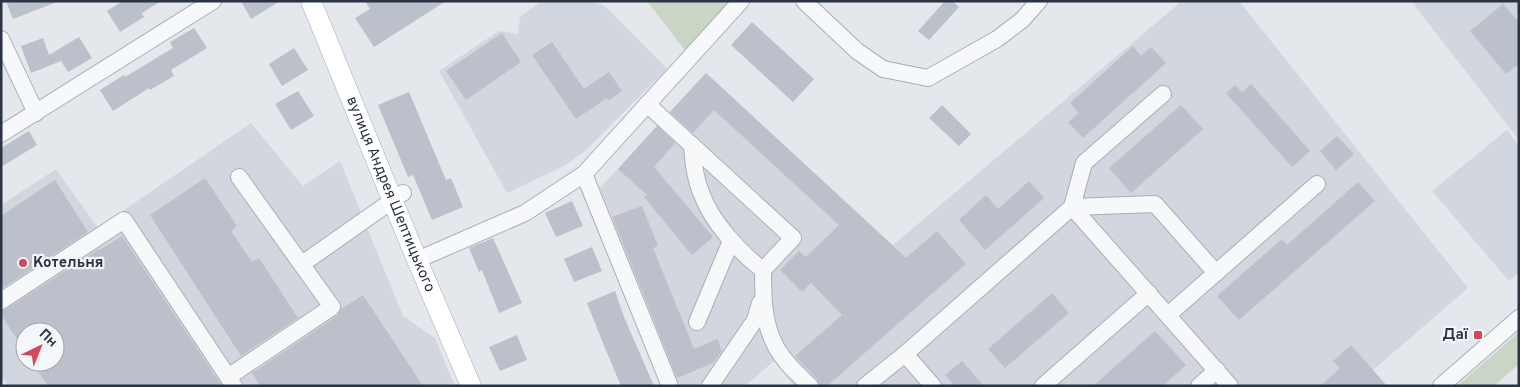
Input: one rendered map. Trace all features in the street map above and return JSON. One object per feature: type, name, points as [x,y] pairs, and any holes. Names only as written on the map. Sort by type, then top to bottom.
[{"type":"main road","name":"вулиця Андрея Шептицького","points":[[311,1],[398,197],[417,260],[471,386]]},
{"type":"street","points":[[1,134],[213,1]]},
{"type":"street","points":[[417,260],[525,213],[584,174],[741,1]]},
{"type":"street","points":[[804,1],[858,51],[883,69],[928,78],[998,39],[1022,20],[1039,1]]},
{"type":"street","points":[[1,39],[36,113]]},
{"type":"street","points":[[865,386],[905,354],[1072,206],[1084,163],[1162,94]]},
{"type":"street","points":[[647,104],[793,238],[763,270],[765,320],[776,347],[810,386]]},
{"type":"street","points":[[692,145],[694,168],[702,197],[731,241],[763,270]]},
{"type":"street","points":[[584,174],[670,386]]},
{"type":"street","points":[[1,301],[124,220],[231,381],[332,307],[239,178]]},
{"type":"street","points":[[1168,315],[1317,184]]},
{"type":"street","points":[[302,264],[398,197]]},
{"type":"street","points":[[1072,206],[1155,204],[1216,273]]},
{"type":"street","points":[[1072,206],[1230,386]]},
{"type":"street","points":[[697,322],[731,241]]},
{"type":"street","points":[[1043,386],[1148,293]]},
{"type":"street","points":[[710,386],[756,320],[763,294]]},
{"type":"street","points":[[1452,382],[1519,318]]},
{"type":"street","points":[[905,354],[933,386]]},
{"type":"street","points":[[1199,386],[1217,370]]},
{"type":"shaded area","points":[[542,1],[593,1],[606,7],[667,69],[584,152],[564,166],[507,193],[439,71],[499,31],[518,34],[520,17]]},
{"type":"shaded area","points":[[1182,1],[1239,1],[1468,288],[1373,370],[1334,361],[1340,368],[1320,386],[794,386],[774,361],[745,386],[680,385],[600,188],[706,73],[893,245]]},
{"type":"shaded area","points":[[1411,1],[1519,1],[1519,140]]},
{"type":"shaded area","points":[[251,123],[303,186],[340,161],[403,316],[435,338],[455,386],[8,386],[1,376],[1,205],[56,169],[98,228]]},
{"type":"shaded area","points":[[1507,130],[1519,146],[1519,273],[1509,281],[1432,191]]},
{"type":"green space","points":[[647,1],[727,1],[730,5],[687,53]]},
{"type":"green space","points":[[1519,332],[1519,364],[1494,386],[1457,386]]},
{"type":"building","points":[[6,1],[57,1],[57,2],[13,19]]},
{"type":"building","points":[[123,1],[161,1],[142,13],[144,17],[120,32],[107,11]]},
{"type":"building","points":[[241,1],[280,1],[251,19]]},
{"type":"building","points":[[365,1],[446,1],[374,47],[355,18],[370,9]]},
{"type":"building","points":[[945,1],[952,1],[959,7],[929,40],[918,31]]},
{"type":"building","points":[[1503,4],[1519,22],[1519,64],[1506,74],[1470,31]]},
{"type":"building","points":[[752,22],[814,79],[793,102],[731,45]]},
{"type":"building","points":[[194,28],[207,48],[171,70],[174,76],[150,90],[149,88],[113,111],[100,90],[173,48],[170,42]]},
{"type":"building","points":[[502,33],[521,62],[466,100],[446,71]]},
{"type":"building","points":[[79,37],[92,58],[68,72],[61,61],[31,73],[21,46],[43,38],[49,55]]},
{"type":"building","points":[[552,42],[584,89],[609,72],[622,91],[608,101],[607,98],[576,119],[532,55]]},
{"type":"building","points":[[1133,46],[1141,56],[1151,47],[1166,63],[1083,138],[1068,122],[1079,113],[1070,103]]},
{"type":"building","points":[[294,48],[308,70],[282,86],[269,64]]},
{"type":"building","points":[[706,73],[906,258],[937,231],[966,264],[827,386],[820,386],[817,379],[795,356],[842,315],[811,283],[802,292],[780,270],[799,251],[806,257],[839,225],[714,110],[693,133],[670,112]]},
{"type":"building","points":[[1251,84],[1310,151],[1292,167],[1226,93],[1235,85],[1242,92]]},
{"type":"building","points":[[298,91],[314,116],[291,130],[275,104]]},
{"type":"building","points":[[409,92],[446,180],[451,178],[463,207],[432,220],[413,175],[408,177],[378,105]]},
{"type":"building","points":[[942,105],[971,134],[959,146],[929,118]]},
{"type":"building","points":[[1181,105],[1203,129],[1131,193],[1109,168]]},
{"type":"building","points":[[657,126],[675,143],[654,167],[713,237],[692,255],[644,197],[647,195],[618,169]]},
{"type":"building","points":[[29,131],[37,145],[1,167],[1,148]]},
{"type":"building","points":[[1337,136],[1354,154],[1336,170],[1320,151]]},
{"type":"building","points":[[205,178],[237,226],[231,231],[252,262],[259,258],[298,318],[241,356],[150,215]]},
{"type":"building","name":"Котельня","points":[[55,180],[88,232],[1,289],[1,216]]},
{"type":"building","points":[[1029,181],[1044,198],[985,250],[959,220],[986,195],[998,209]]},
{"type":"building","points":[[1358,182],[1375,201],[1239,320],[1217,296],[1282,239],[1287,245]]},
{"type":"building","points":[[572,201],[583,226],[556,237],[545,213]]},
{"type":"building","points":[[642,206],[658,246],[653,248],[694,349],[717,339],[722,351],[713,363],[677,378],[612,217]]},
{"type":"building","points":[[122,236],[222,386],[48,386],[39,372],[65,372],[65,322],[15,322],[15,336],[1,315],[1,311]]},
{"type":"building","points":[[493,238],[522,303],[499,313],[482,270],[479,272],[469,248]]},
{"type":"building","points":[[592,247],[602,271],[574,282],[564,259]]},
{"type":"building","points":[[615,291],[624,317],[654,386],[621,386],[605,348],[587,303]]},
{"type":"building","points":[[1052,293],[1069,313],[1005,368],[988,349]]},
{"type":"building","points":[[363,295],[423,386],[260,386],[252,373],[338,315],[341,309]]},
{"type":"building","points":[[1155,331],[1186,365],[1163,386],[1093,386]]},
{"type":"building","points":[[517,335],[527,360],[500,371],[489,347]]},
{"type":"building","points":[[1351,345],[1387,386],[1320,386],[1340,368],[1333,361]]},
{"type":"building","points":[[962,361],[984,386],[954,386],[945,375]]},
{"type":"place","name":"Котельня","points":[[23,263]]},
{"type":"place","name":"Даї","points":[[1478,335]]}]
